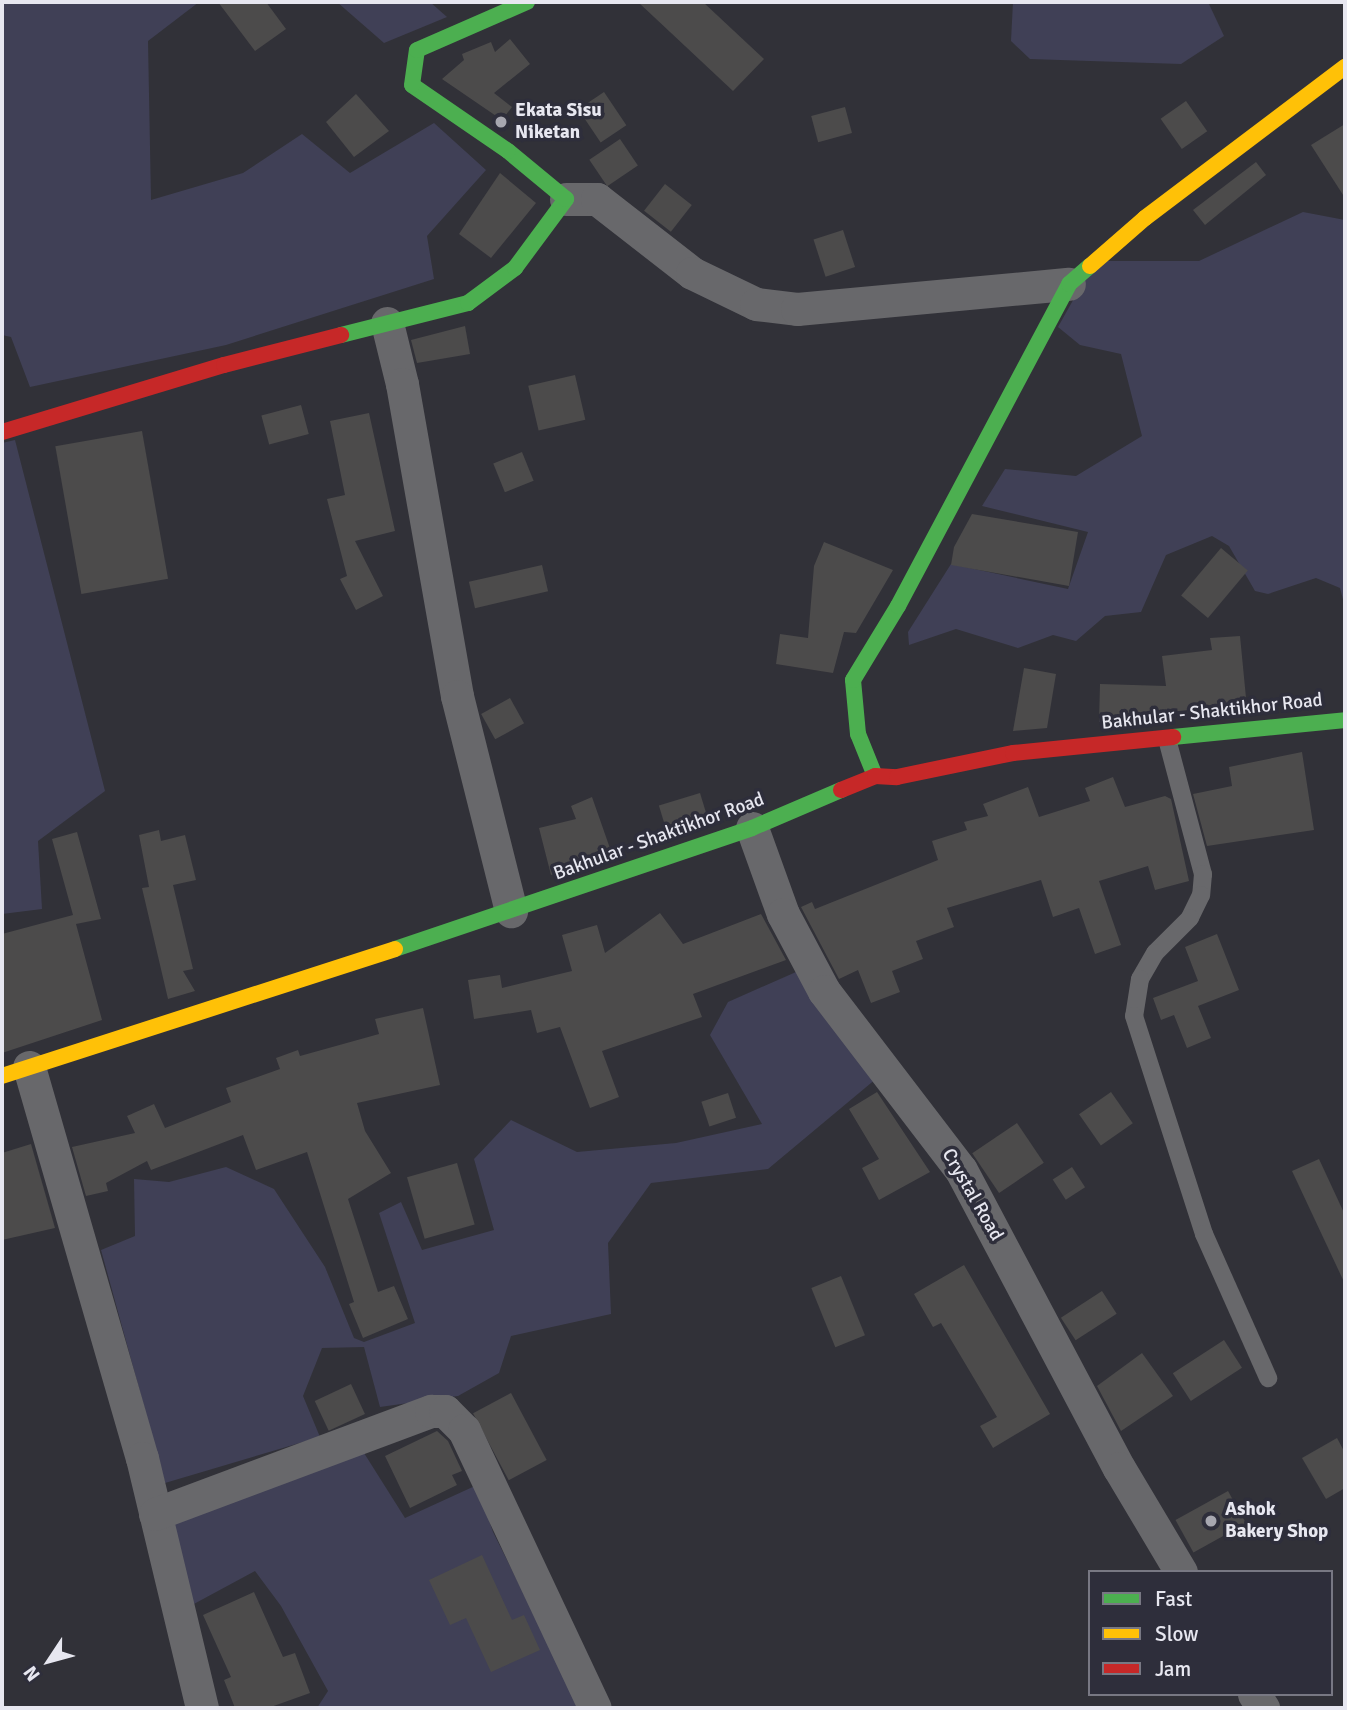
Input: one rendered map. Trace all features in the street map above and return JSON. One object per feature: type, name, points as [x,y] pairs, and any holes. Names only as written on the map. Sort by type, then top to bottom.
[{"type":"street","points":[[527,2],[417,50],[412,85],[508,151],[566,199],[597,199],[692,273],[755,304],[797,309],[1069,284]]},
{"type":"street","points":[[875,776],[858,734],[853,680],[898,606],[1069,284],[1145,218],[1345,67]]},
{"type":"street","points":[[2,432],[224,365],[468,303],[515,268],[566,199]]},
{"type":"street","points":[[387,323],[402,384],[457,696],[511,911]]},
{"type":"street","name":"Bakhular - Shaktikhor Road","points":[[15,1071],[511,911],[752,828],[875,776],[897,777],[1013,753],[1345,720]]},
{"type":"street","name":"Crystal Road","points":[[752,828],[783,914],[824,991],[961,1170],[1119,1468],[1180,1570]]},
{"type":"street","points":[[15,1071],[155,1514],[202,1708]]},
{"type":"street","points":[[155,1514],[431,1411],[445,1411],[464,1430],[595,1708]]},
{"type":"lane","points":[[1167,739],[1203,874],[1201,895],[1190,918],[1156,953],[1140,979],[1134,1016],[1204,1234],[1268,1377]]},
{"type":"shaded area","points":[[2,2],[199,2],[148,41],[151,200],[243,173],[302,134],[350,173],[434,123],[486,170],[427,236],[434,279],[226,345],[30,387],[11,337],[2,335]]},
{"type":"shaded area","points":[[337,2],[430,2],[447,17],[384,43]]},
{"type":"shaded area","points":[[1013,2],[1208,2],[1224,36],[1181,64],[1030,59],[1011,41]]},
{"type":"shaded area","points":[[1303,212],[1345,220],[1345,607],[1340,588],[1316,578],[1268,594],[1255,591],[1229,546],[1212,536],[1166,555],[1141,612],[1105,616],[1076,641],[1053,635],[1018,648],[956,629],[909,645],[908,632],[951,564],[1068,589],[1088,532],[982,506],[1005,469],[1076,476],[1142,436],[1121,354],[1080,345],[1058,327],[1095,261],[1199,261]]},
{"type":"shaded area","points":[[15,440],[105,791],[38,841],[42,909],[2,914],[2,443]]},
{"type":"shaded area","points":[[796,972],[877,1078],[768,1169],[651,1183],[608,1243],[611,1314],[511,1336],[499,1373],[458,1396],[380,1407],[364,1347],[322,1348],[303,1396],[320,1437],[165,1483],[101,1250],[135,1236],[134,1179],[169,1182],[226,1167],[274,1189],[325,1267],[354,1338],[364,1342],[415,1323],[379,1213],[401,1202],[422,1250],[494,1230],[474,1159],[511,1120],[577,1152],[676,1143],[762,1124],[710,1035],[728,1002]]},
{"type":"shaded area","points":[[364,1453],[405,1518],[477,1485],[493,1532],[581,1708],[317,1708],[328,1691],[281,1606],[255,1571],[192,1605],[170,1521]]},
{"type":"building","points":[[218,2],[266,2],[286,29],[255,51]]},
{"type":"building","points":[[638,2],[703,2],[764,59],[733,91]]},
{"type":"building","points":[[510,39],[530,64],[494,93],[512,107],[502,120],[442,79],[464,60],[462,54],[491,42],[495,52]]},
{"type":"building","points":[[604,92],[626,125],[601,142],[578,109]]},
{"type":"building","points":[[356,94],[389,131],[354,157],[326,122]]},
{"type":"building","points":[[1186,101],[1207,131],[1182,149],[1161,119]]},
{"type":"building","points":[[845,107],[852,133],[818,142],[811,116]]},
{"type":"building","points":[[1345,124],[1345,198],[1311,145]]},
{"type":"building","points":[[620,139],[638,166],[607,186],[589,160]]},
{"type":"building","points":[[1256,162],[1266,175],[1205,225],[1193,210]]},
{"type":"building","points":[[500,173],[536,203],[491,258],[459,234]]},
{"type":"building","points":[[665,184],[692,205],[671,232],[644,211]]},
{"type":"building","points":[[843,230],[855,267],[826,277],[814,240]]},
{"type":"building","points":[[465,326],[470,354],[417,363],[411,340]]},
{"type":"building","points":[[575,375],[585,420],[539,431],[528,386]]},
{"type":"building","points":[[301,405],[309,434],[269,445],[261,416]]},
{"type":"building","points":[[369,413],[395,531],[355,541],[383,596],[356,610],[340,579],[347,576],[327,499],[345,495],[330,421]]},
{"type":"building","points":[[142,431],[168,579],[81,594],[55,446]]},
{"type":"building","points":[[522,452],[534,481],[505,492],[493,464]]},
{"type":"building","points":[[972,514],[1078,532],[1069,586],[951,565],[954,547]]},
{"type":"building","points":[[824,542],[893,570],[856,633],[844,632],[833,673],[776,664],[780,634],[808,638],[814,566]]},
{"type":"building","points":[[1221,548],[1248,570],[1208,618],[1181,595]]},
{"type":"building","points":[[542,565],[548,591],[475,608],[469,582]]},
{"type":"building","points":[[1240,636],[1247,708],[1099,722],[1100,684],[1166,686],[1162,656],[1212,650],[1210,638]]},
{"type":"building","points":[[1024,668],[1056,674],[1047,728],[1013,731]]},
{"type":"building","points":[[510,698],[524,723],[495,739],[481,714]]},
{"type":"building","points":[[1302,752],[1314,830],[1207,846],[1193,794],[1232,786],[1229,767]]},
{"type":"building","points":[[1113,777],[1125,807],[1165,796],[1171,799],[1189,881],[1155,890],[1148,866],[1099,881],[1121,945],[1095,954],[1079,908],[1053,917],[1041,880],[947,908],[954,927],[916,941],[923,959],[892,971],[900,992],[871,1003],[858,970],[839,979],[801,907],[812,902],[815,909],[938,860],[932,841],[967,830],[964,822],[988,816],[983,804],[1028,787],[1039,817],[1090,801],[1085,788]]},
{"type":"building","points":[[700,793],[707,816],[666,829],[659,806]]},
{"type":"building","points":[[592,797],[612,854],[551,875],[539,828],[576,819],[571,806]]},
{"type":"building","points":[[159,830],[161,841],[185,835],[196,880],[173,885],[193,969],[183,971],[195,991],[168,999],[142,888],[149,887],[139,835]]},
{"type":"building","points":[[77,832],[101,919],[76,924],[102,1020],[2,1053],[2,934],[73,915],[52,839]]},
{"type":"building","points":[[660,913],[683,944],[761,914],[786,960],[693,994],[702,1017],[602,1051],[619,1097],[590,1108],[560,1027],[537,1033],[531,1010],[474,1019],[468,980],[500,975],[502,988],[572,971],[562,935],[597,925],[605,953]]},
{"type":"building","points":[[1217,934],[1239,990],[1198,1006],[1211,1038],[1187,1048],[1174,1015],[1161,1020],[1153,998],[1198,981],[1185,947]]},
{"type":"building","points":[[423,1008],[440,1085],[357,1103],[365,1131],[391,1173],[348,1199],[378,1292],[394,1286],[408,1319],[363,1338],[349,1304],[354,1302],[307,1152],[256,1170],[243,1135],[151,1170],[147,1161],[106,1183],[108,1191],[86,1196],[72,1147],[135,1133],[127,1116],[154,1104],[165,1128],[231,1102],[226,1088],[280,1069],[276,1058],[298,1050],[300,1056],[379,1034],[375,1019]]},
{"type":"building","points":[[877,1092],[930,1172],[879,1200],[862,1168],[879,1159],[849,1109]]},
{"type":"building","points":[[1111,1092],[1133,1123],[1101,1145],[1079,1114]]},
{"type":"building","points":[[728,1093],[736,1118],[709,1126],[701,1102]]},
{"type":"building","points":[[1017,1123],[1044,1163],[999,1193],[972,1153]]},
{"type":"building","points":[[31,1144],[55,1228],[2,1240],[2,1153]]},
{"type":"building","points":[[1319,1159],[1345,1215],[1345,1284],[1292,1171]]},
{"type":"building","points":[[457,1163],[475,1225],[425,1239],[407,1177]]},
{"type":"building","points":[[1072,1167],[1085,1187],[1066,1200],[1053,1180]]},
{"type":"building","points":[[964,1265],[1050,1414],[993,1448],[980,1426],[997,1417],[941,1323],[933,1327],[914,1294]]},
{"type":"building","points":[[841,1276],[865,1335],[835,1347],[811,1288]]},
{"type":"building","points":[[1102,1291],[1117,1314],[1076,1340],[1061,1318]]},
{"type":"building","points":[[1224,1340],[1242,1368],[1191,1401],[1173,1373]]},
{"type":"building","points":[[1142,1353],[1173,1396],[1121,1431],[1097,1386]]},
{"type":"building","points":[[351,1384],[365,1414],[329,1431],[315,1401]]},
{"type":"building","points":[[511,1393],[547,1460],[509,1480],[473,1413]]},
{"type":"building","points":[[437,1431],[448,1441],[462,1471],[452,1475],[457,1485],[410,1508],[385,1456]]},
{"type":"building","points":[[1337,1438],[1345,1453],[1345,1488],[1326,1499],[1302,1458]]},
{"type":"building","name":"Ashok Bakery Shop","points":[[1228,1491],[1246,1523],[1193,1552],[1176,1520]]},
{"type":"building","points":[[482,1555],[512,1620],[524,1615],[540,1650],[491,1672],[466,1618],[450,1625],[429,1580]]},
{"type":"building","points":[[254,1592],[283,1657],[295,1653],[310,1693],[268,1708],[235,1708],[224,1680],[231,1677],[203,1615]]},
{"type":"traffic: fast","points":[[341,335],[468,303],[515,268],[566,199],[508,151],[412,85],[417,50],[527,2]]},
{"type":"traffic: fast","points":[[875,776],[858,734],[853,680],[898,606],[1069,284],[1090,266]]},
{"type":"traffic: fast","points":[[1173,737],[1345,720]]},
{"type":"traffic: fast","points":[[395,949],[752,828],[841,790]]},
{"type":"traffic: slow","points":[[1090,266],[1145,218],[1345,67]]},
{"type":"traffic: slow","points":[[2,1076],[395,949]]},
{"type":"traffic: jam","points":[[2,432],[224,365],[341,335]]},
{"type":"traffic: jam","points":[[841,790],[875,776],[897,777],[1013,753],[1173,737]]},
{"type":"place","name":"Ekata Sisu Niketan","points":[[501,122]]},
{"type":"place","name":"Ashok Bakery Shop","points":[[1211,1521]]}]
